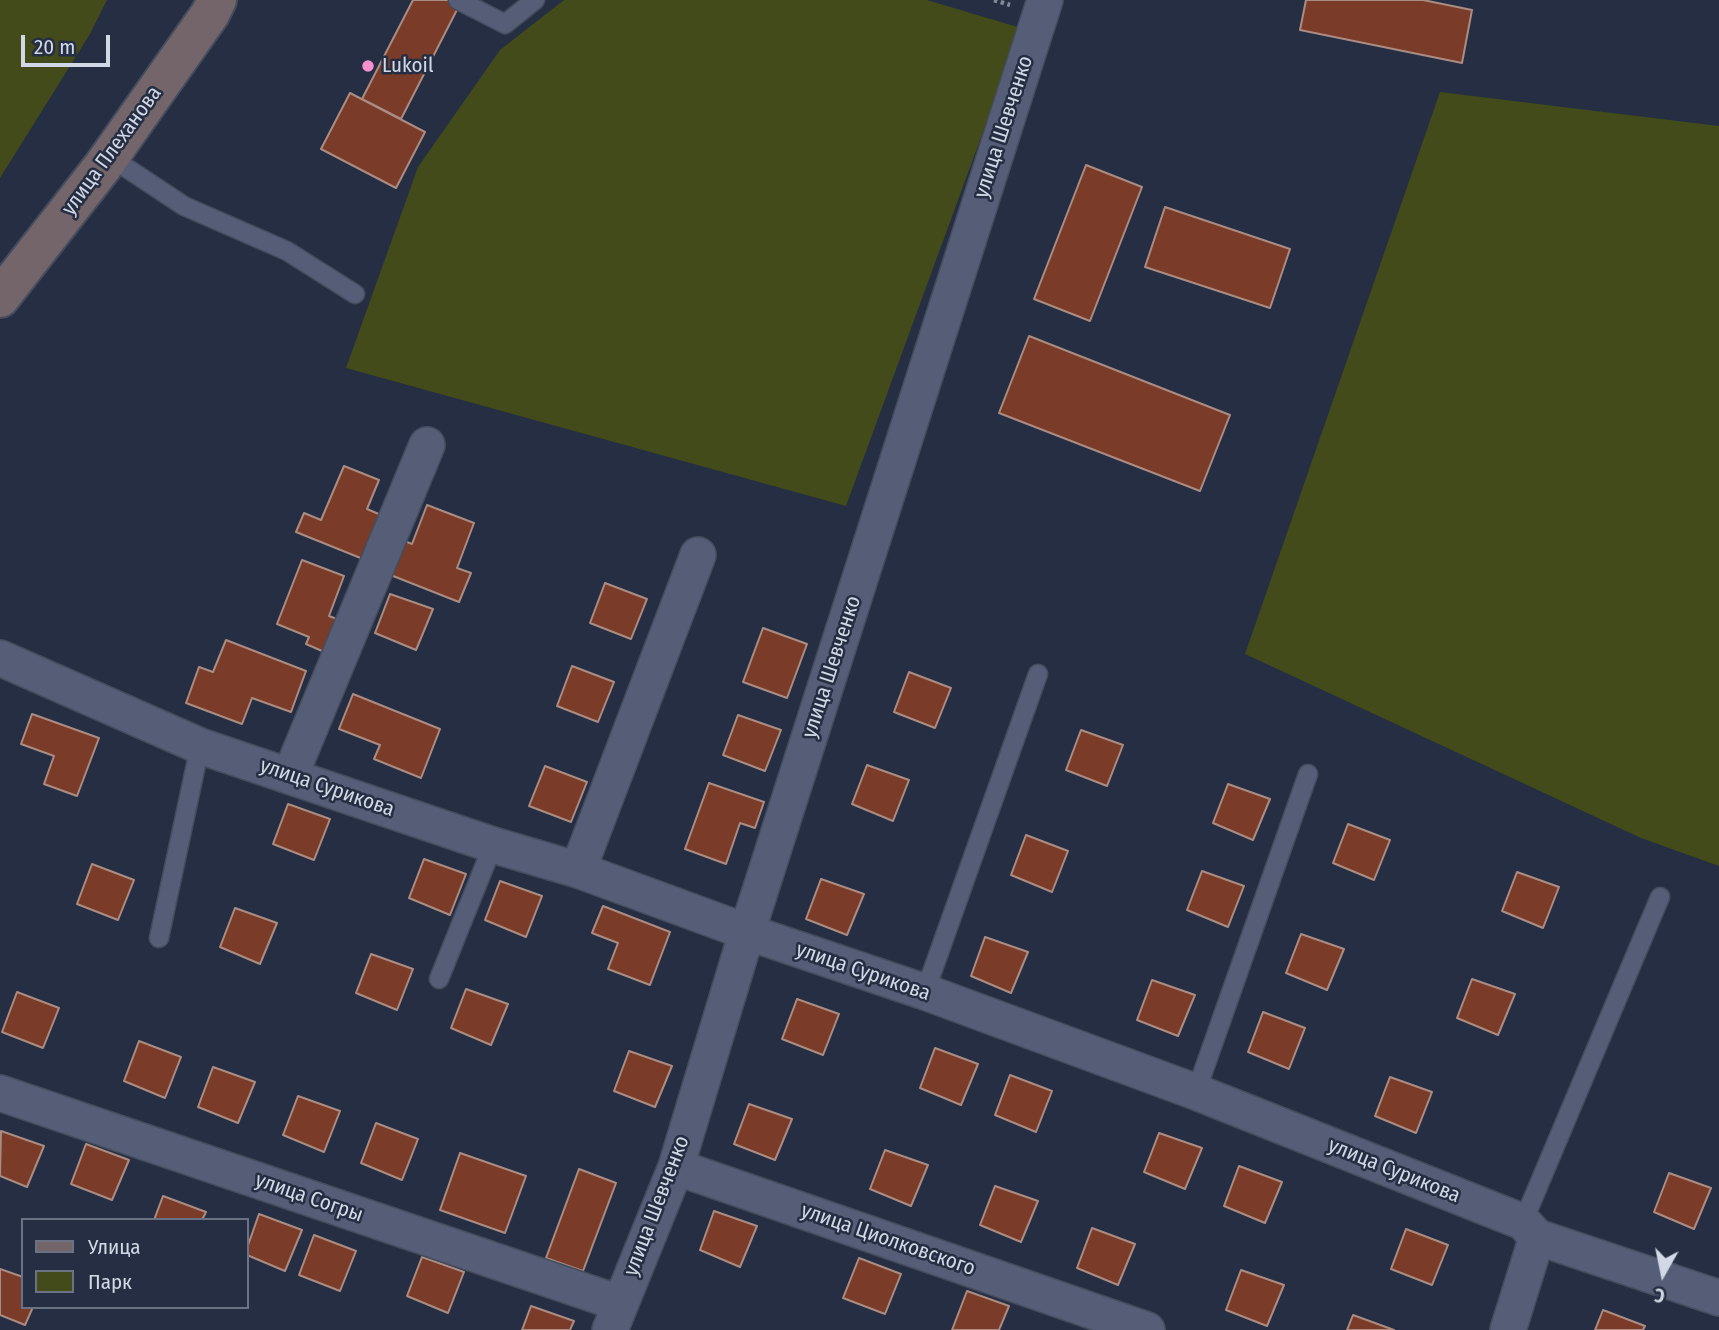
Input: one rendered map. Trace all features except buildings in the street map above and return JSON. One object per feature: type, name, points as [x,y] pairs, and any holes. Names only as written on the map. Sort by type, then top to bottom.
[{"type":"main road","name":"улица Плеханова","points":[[0,298],[110,157],[210,14],[217,0]]},
{"type":"street","name":"улица Шевченко","points":[[614,1316],[676,1167],[1031,3]]},
{"type":"street","points":[[290,776],[426,445]]},
{"type":"street","points":[[578,870],[698,555]]},
{"type":"street","name":"улица Сурикова","points":[[0,658],[200,746],[493,845],[578,870],[747,932],[925,992],[1196,1093],[1530,1230],[1719,1298]]},
{"type":"street","name":"улица Согры","points":[[0,1093],[614,1316]]},
{"type":"street","name":"улица Циолковского","points":[[676,1167],[1098,1322],[1147,1330]]},
{"type":"street","points":[[1508,1330],[1530,1230]]},
{"type":"lane","points":[[458,0],[505,24],[535,0]]},
{"type":"lane","points":[[110,157],[184,206],[287,251],[355,294]]},
{"type":"lane","points":[[925,992],[1038,674]]},
{"type":"lane","points":[[159,938],[200,746]]},
{"type":"lane","points":[[1196,1093],[1308,774]]},
{"type":"lane","points":[[439,979],[493,845]]},
{"type":"lane","points":[[1530,1230],[1660,897]]},
{"type":"path","points":[[994,0],[1031,3]]},
{"type":"green space","points":[[0,0],[107,0],[90,34],[0,178]]},
{"type":"green space","points":[[564,0],[927,0],[1021,28],[846,506],[346,368],[418,167],[500,50]]},
{"type":"green space","points":[[1440,92],[1719,126],[1719,866],[1641,838],[1245,654]]},
{"type":"place","name":"Lukoil","points":[[368,66]]}]
